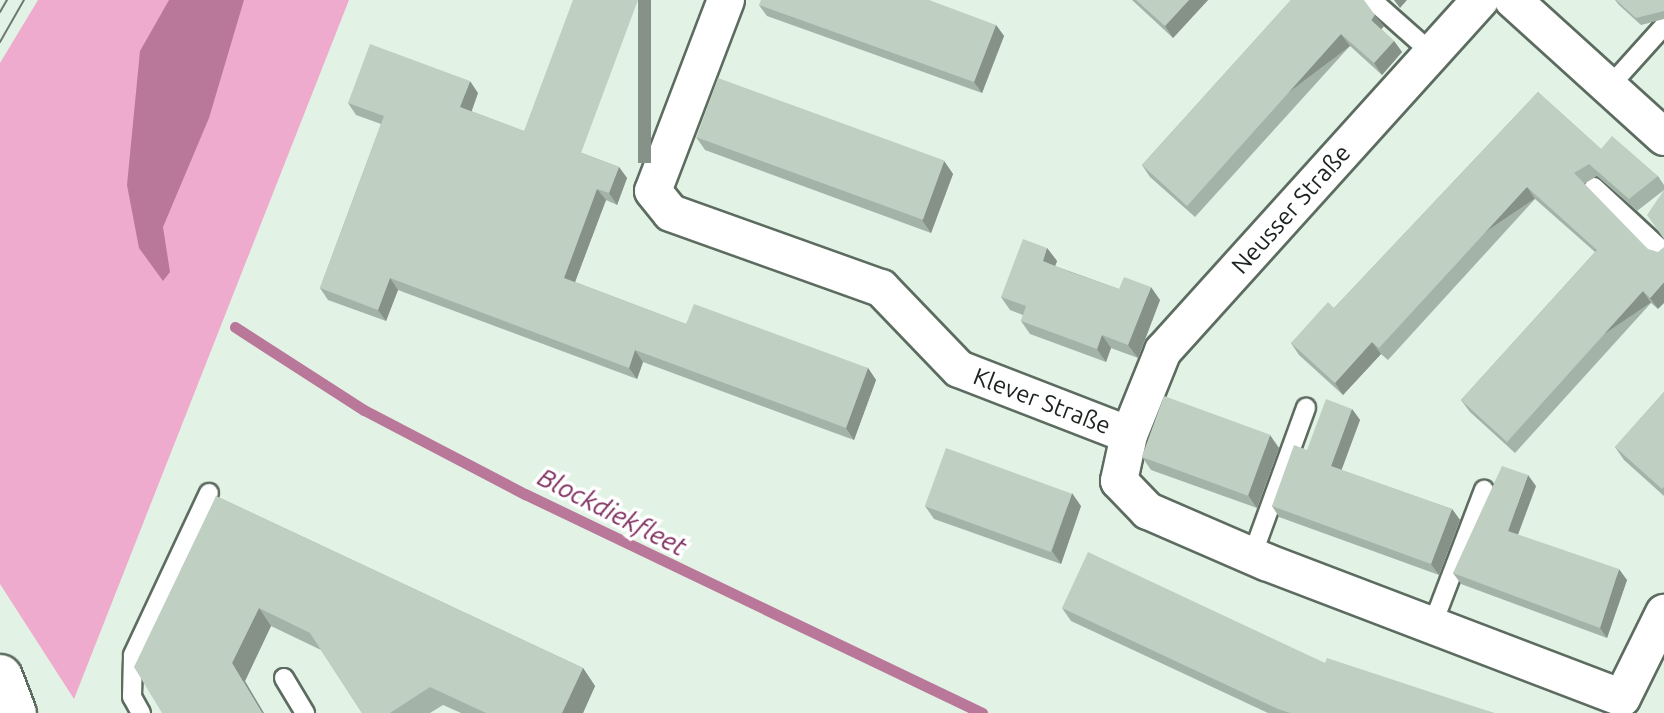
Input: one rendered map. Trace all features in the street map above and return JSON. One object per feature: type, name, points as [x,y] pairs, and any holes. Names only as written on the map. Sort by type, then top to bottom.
[{"type":"street","name":"Klever Straße","points":[[726,0],[653,191],[671,213],[881,288],[959,369],[1129,435],[1119,481],[1148,511],[1252,556],[1622,698],[1664,613]]},
{"type":"street","name":"Neusser Straße","points":[[1129,435],[1163,351],[1480,0]]},
{"type":"street","points":[[1513,0],[1664,137]]},
{"type":"lane","points":[[1372,0],[1432,53]]},
{"type":"lane","points":[[1609,87],[1664,26]]},
{"type":"lane","points":[[1594,187],[1664,252]]},
{"type":"lane","points":[[1638,228],[1655,209]]},
{"type":"lane","points":[[1252,556],[1306,408]]},
{"type":"lane","points":[[1432,626],[1484,490]]},
{"type":"lane","points":[[141,713],[132,697],[133,655],[209,493]]},
{"type":"lane","points":[[284,678],[305,713]]},
{"type":"shaded area","points":[[38,0],[349,0],[74,699],[0,584],[0,63]]},
{"type":"shaded area","points":[[169,0],[244,0],[209,118],[163,227],[170,272],[163,281],[139,248],[127,185],[140,51]]},
{"type":"building","points":[[573,0],[638,0],[581,153],[619,167],[609,193],[597,189],[564,278],[686,324],[694,304],[868,368],[846,428],[635,350],[629,368],[390,278],[378,310],[320,288],[384,116],[348,103],[370,44],[470,81],[460,107],[524,131]]},
{"type":"building","points":[[761,0],[929,0],[996,25],[974,82],[759,5]]},
{"type":"building","points":[[1136,0],[1189,0],[1165,26]]},
{"type":"building","points":[[1291,0],[1364,0],[1375,15],[1371,20],[1394,41],[1374,63],[1341,34],[1187,206],[1142,165]]},
{"type":"building","points":[[1616,0],[1664,0],[1664,11],[1636,18]]},
{"type":"building","points":[[718,78],[944,160],[923,220],[696,137]]},
{"type":"building","points":[[1538,92],[1601,149],[1612,136],[1658,176],[1629,199],[1589,164],[1574,173],[1648,249],[1658,252],[1664,247],[1664,282],[1650,298],[1643,291],[1507,442],[1461,400],[1597,250],[1527,187],[1379,348],[1372,342],[1335,383],[1291,343],[1328,302],[1334,308]]},
{"type":"building","points":[[1664,190],[1664,239],[1647,215]]},
{"type":"building","points":[[1023,239],[1047,248],[1043,261],[1070,272],[1119,289],[1124,277],[1151,287],[1128,345],[1102,335],[1097,349],[1021,321],[1026,306],[1001,297]]},
{"type":"building","points":[[1664,392],[1664,487],[1662,489],[1615,447]]},
{"type":"building","points":[[1164,396],[1270,435],[1248,496],[1142,457]]},
{"type":"building","points":[[1326,399],[1352,409],[1331,466],[1452,509],[1431,564],[1272,506],[1294,445],[1307,450]]},
{"type":"building","points":[[946,448],[1072,494],[1051,552],[925,506]]},
{"type":"building","points":[[1502,466],[1528,475],[1508,531],[1619,569],[1600,628],[1453,573]]},
{"type":"building","points":[[216,496],[583,668],[562,713],[486,713],[430,687],[390,713],[362,713],[310,633],[259,608],[232,663],[262,713],[162,713],[134,667]]},
{"type":"building","points":[[1088,552],[1325,663],[1327,658],[1494,713],[1290,713],[1278,709],[1062,608]]},
{"type":"waterway","name":"Blockdiekfleet","points":[[235,327],[364,410],[525,494],[982,713]]},
{"type":"tram line","points":[[0,12],[7,0]]},
{"type":"tram line","points":[[0,42],[24,0]]}]
